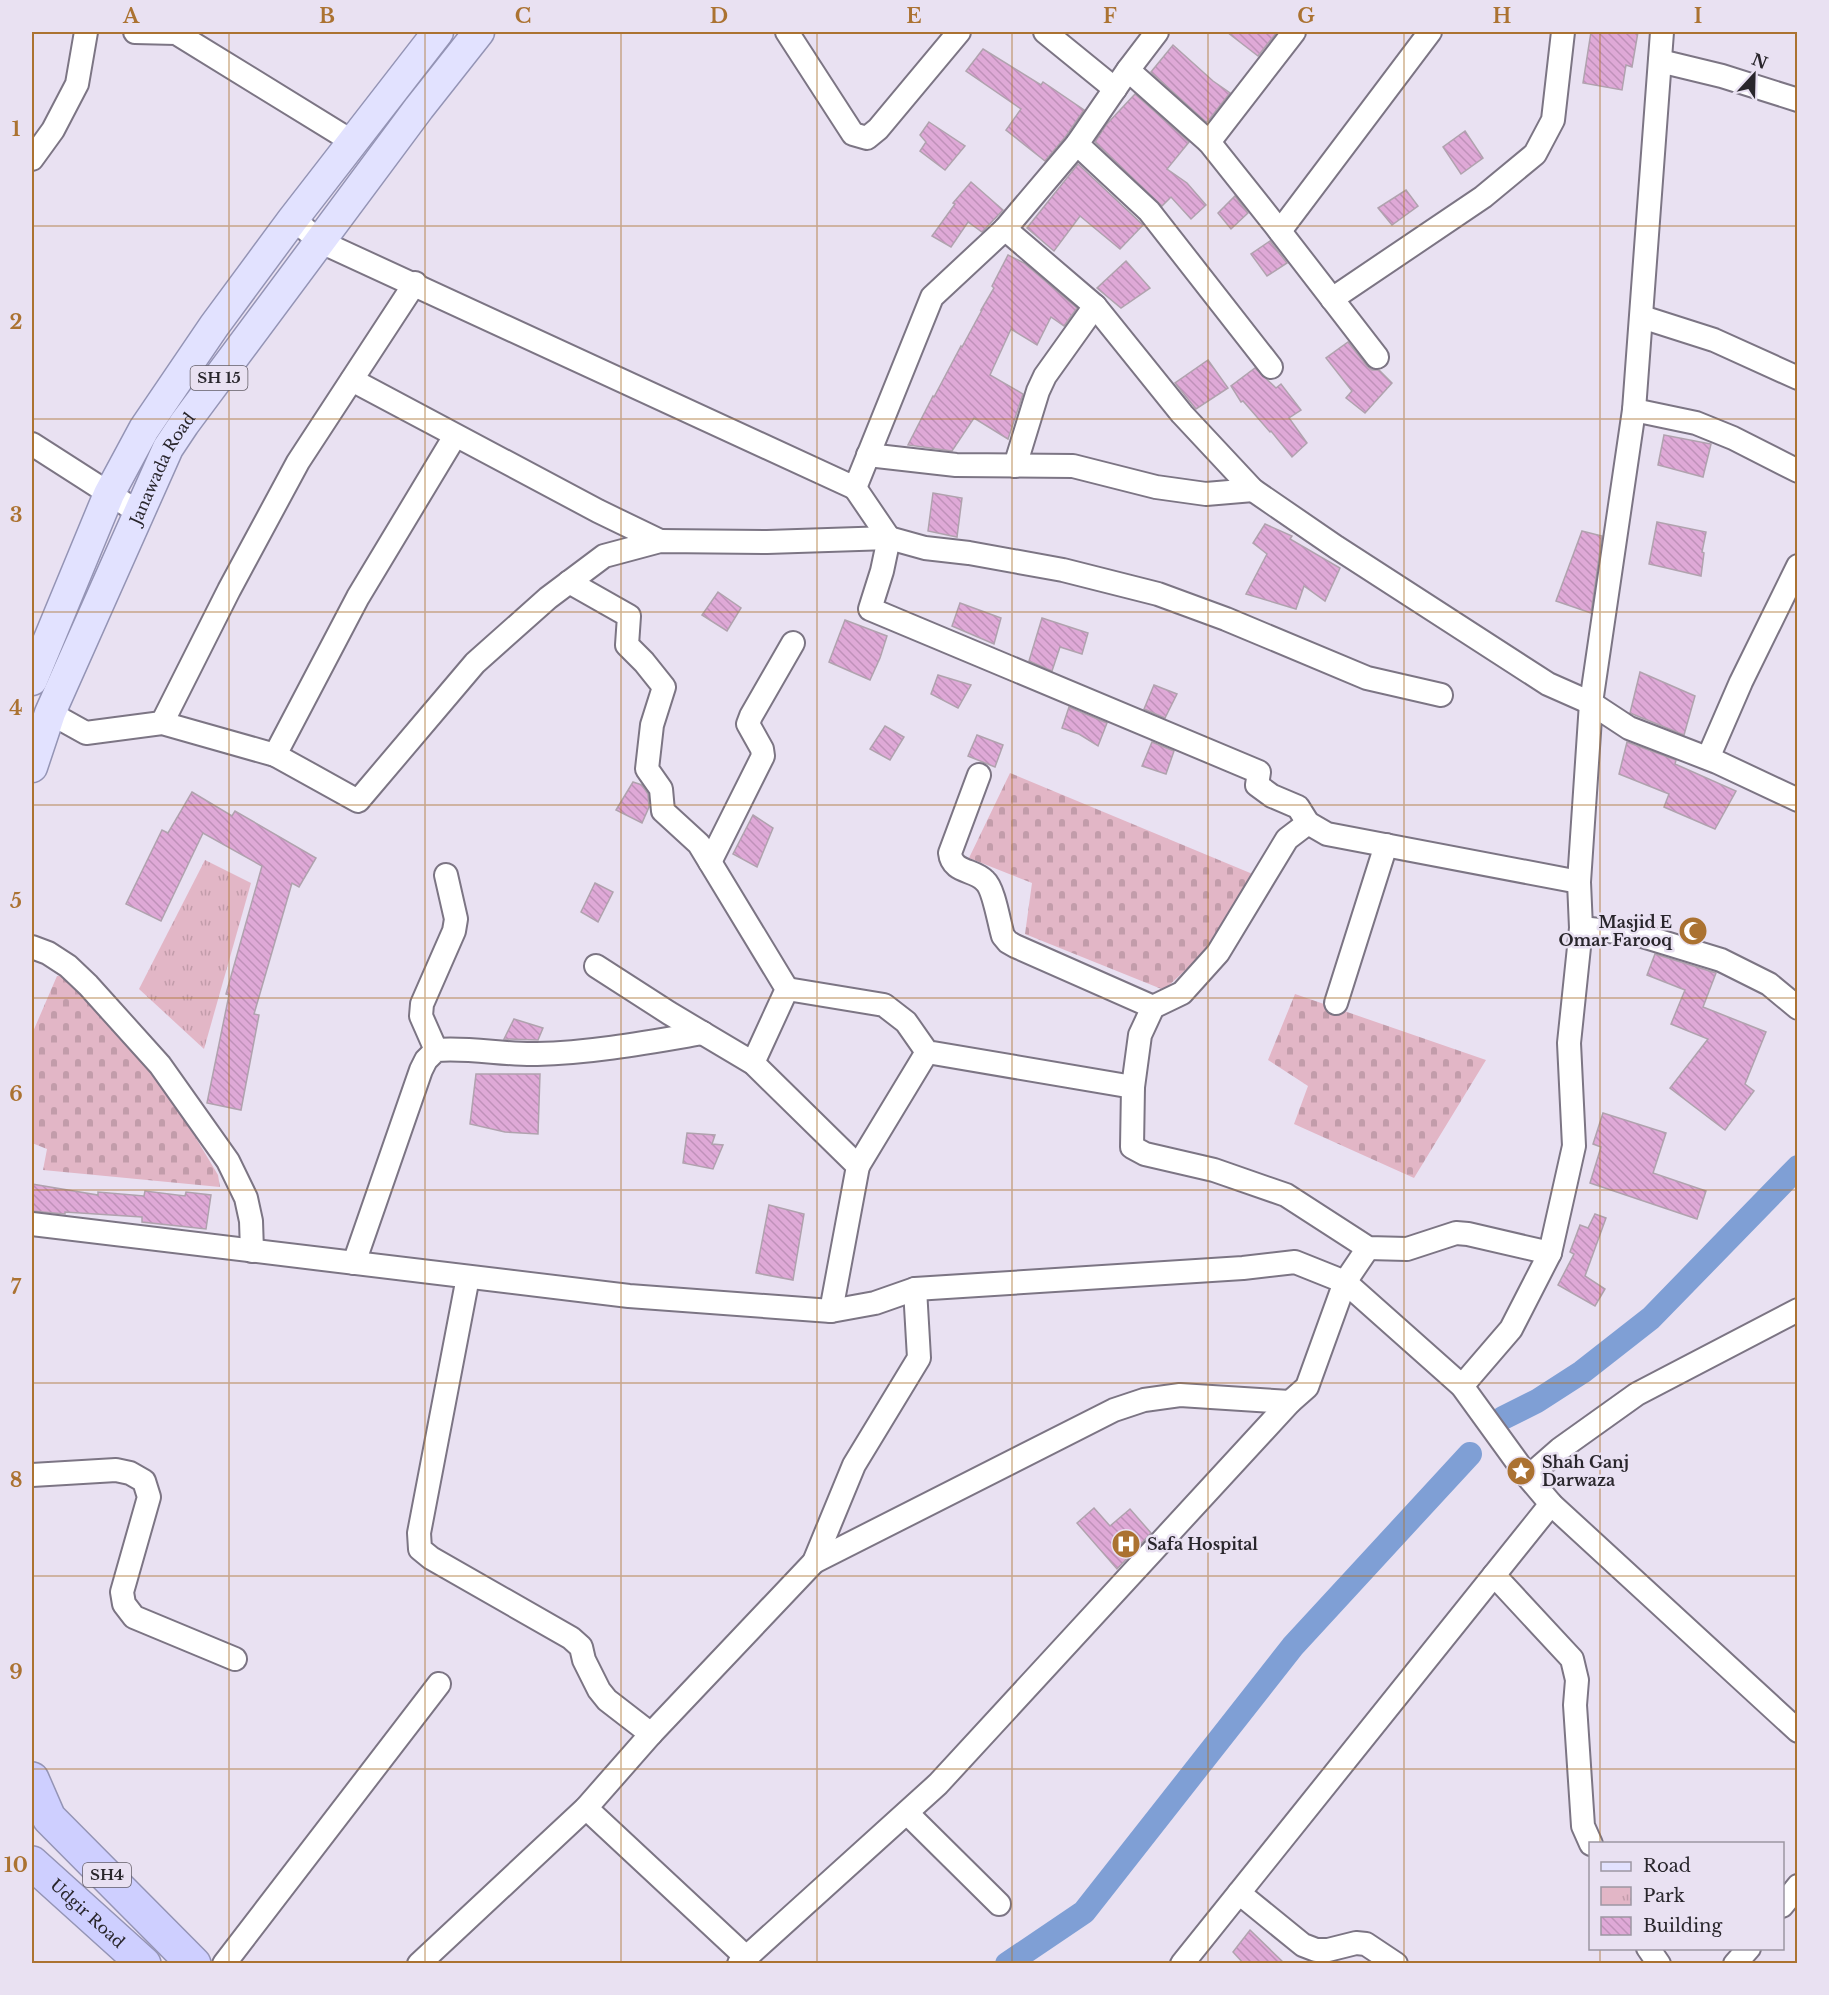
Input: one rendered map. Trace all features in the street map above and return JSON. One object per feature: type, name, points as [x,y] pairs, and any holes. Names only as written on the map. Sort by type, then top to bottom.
[{"type":"highway","name":"SH4","points":[[32,1779],[40,1813],[194,1964]]},
{"type":"highway","name":"Udgir Road","points":[[32,1863],[144,1964]]},
{"type":"main road","name":"Janawada Road","points":[[32,680],[109,494],[144,429],[214,326],[293,219],[438,32]]},
{"type":"main road","name":"Janawada Road","points":[[32,767],[50,713],[168,448],[419,108],[479,32]]},
{"type":"street","points":[[32,159],[52,130],[77,84],[86,32]]},
{"type":"street","points":[[135,32],[176,33],[353,142]]},
{"type":"street","points":[[787,32],[853,134],[867,138],[878,129],[959,32]]},
{"type":"street","points":[[1045,32],[1115,89]]},
{"type":"street","points":[[855,488],[932,297],[1005,229],[1077,144],[1157,32]]},
{"type":"street","points":[[1209,142],[1294,32]]},
{"type":"street","points":[[1280,231],[1430,32]]},
{"type":"street","points":[[1332,299],[1483,197],[1535,154],[1553,120],[1563,32]]},
{"type":"street","points":[[1462,1386],[1511,1329],[1550,1253],[1574,1146],[1569,1043],[1581,928],[1579,882],[1591,703],[1634,410],[1662,32]]},
{"type":"street","points":[[1660,61],[1722,76],[1797,100]]},
{"type":"street","points":[[1128,70],[1209,142],[1377,357]]},
{"type":"street","points":[[1077,144],[1149,211],[1271,367]]},
{"type":"street","points":[[293,219],[321,242],[855,488],[889,538],[870,609],[1259,772],[1257,785],[1272,796],[1298,807],[1308,823],[1327,834],[1579,882]]},
{"type":"street","points":[[1005,229],[1095,306],[1182,414],[1253,490],[1336,547],[1548,684],[1591,703],[1629,728],[1707,758],[1797,800]]},
{"type":"street","points":[[162,723],[229,590],[298,462],[414,283]]},
{"type":"street","points":[[1015,466],[1038,391],[1045,376],[1095,306]]},
{"type":"street","points":[[1642,317],[1714,340],[1797,378]]},
{"type":"street","points":[[352,380],[598,511],[660,541]]},
{"type":"street","points":[[1634,410],[1696,423],[1733,438],[1797,471]]},
{"type":"street","points":[[276,755],[358,597],[455,436]]},
{"type":"street","points":[[32,444],[138,512]]},
{"type":"street","points":[[868,455],[956,465],[1073,466],[1156,487],[1206,494],[1253,490]]},
{"type":"street","points":[[50,713],[86,733],[162,723],[276,755],[358,801],[475,663],[548,598],[604,556],[660,541],[767,542],[889,538],[925,548],[969,553],[1063,570],[1158,594],[1227,619],[1367,678],[1441,695]]},
{"type":"street","points":[[1707,758],[1797,566]]},
{"type":"street","points":[[569,582],[629,616],[627,645],[664,687],[652,725],[647,769],[661,789],[663,812],[699,844],[787,989],[884,1005],[906,1022],[927,1052],[1133,1088]]},
{"type":"street","points":[[710,862],[763,756],[762,749],[748,724],[792,643]]},
{"type":"street","points":[[979,775],[950,853],[951,861],[957,867],[981,877],[988,883],[1003,936],[1015,946],[1153,1007]]},
{"type":"street","points":[[1308,823],[1287,839],[1218,953],[1182,993],[1153,1007],[1140,1035],[1133,1088],[1132,1147],[1145,1154],[1214,1170],[1286,1195],[1368,1248],[1407,1249],[1456,1233],[1550,1253]]},
{"type":"street","points":[[1336,1003],[1386,845]]},
{"type":"street","points":[[436,1050],[421,1016],[422,1004],[454,931],[456,919],[447,875]]},
{"type":"street","points":[[1581,928],[1636,934],[1721,960],[1794,998]]},
{"type":"street","points":[[32,947],[48,953],[68,966],[160,1065],[228,1161],[242,1189],[251,1221],[252,1251]]},
{"type":"street","points":[[596,966],[753,1063],[858,1166]]},
{"type":"street","points":[[753,1063],[787,989]]},
{"type":"street","points":[[354,1263],[421,1070],[426,1060],[436,1050],[452,1048],[537,1054],[628,1045],[703,1033]]},
{"type":"street","points":[[831,1311],[858,1166],[927,1052]]},
{"type":"street","points":[[32,1224],[629,1296],[831,1311],[875,1303],[915,1289],[1243,1268],[1295,1262],[1345,1282],[1462,1386],[1528,1477],[1551,1504],[1797,1731]]},
{"type":"street","points":[[586,1808],[743,1961],[938,1784],[1290,1402],[1307,1387],[1345,1282],[1368,1248]]},
{"type":"street","points":[[468,1277],[419,1533],[420,1549],[431,1558],[571,1638],[581,1647],[584,1660],[599,1690],[607,1700],[651,1734]]},
{"type":"street","points":[[814,1562],[855,1465],[919,1358],[915,1289]]},
{"type":"street","points":[[1528,1477],[1560,1449],[1637,1394],[1797,1310]]},
{"type":"street","points":[[419,1964],[586,1808],[651,1734],[814,1562],[1114,1410],[1144,1400],[1180,1395],[1290,1402]]},
{"type":"street","points":[[32,1475],[116,1470],[130,1473],[144,1481],[149,1497],[122,1592],[124,1604],[134,1617],[235,1659]]},
{"type":"street","points":[[1182,1964],[1551,1504]]},
{"type":"street","points":[[1494,1575],[1572,1659],[1577,1680],[1575,1705],[1583,1826],[1590,1842]]},
{"type":"street","points":[[224,1964],[439,1684]]},
{"type":"street","points":[[907,1813],[999,1904]]},
{"type":"street","points":[[1784,1903],[1797,1886]]},
{"type":"street","points":[[1239,1893],[1303,1945],[1313,1957],[1328,1950],[1356,1943],[1366,1944],[1396,1964]]},
{"type":"street","points":[[1649,1950],[1659,1964]]},
{"type":"street","points":[[1735,1964],[1747,1950]]},
{"type":"green space","points":[[1010,773],[1255,875],[1209,948],[1164,990],[1025,934],[1032,883],[969,858]]},
{"type":"green space","points":[[205,860],[251,883],[204,1049],[139,989]]},
{"type":"green space","points":[[57,976],[61,976],[111,1024],[169,1093],[218,1175],[220,1187],[43,1170],[47,1149],[32,1143],[32,1034]]},
{"type":"green space","points":[[1295,994],[1486,1060],[1414,1178],[1294,1124],[1308,1086],[1268,1060]]},
{"type":"building","points":[[1227,32],[1277,32],[1258,56]]},
{"type":"building","points":[[1591,32],[1638,32],[1632,67],[1626,65],[1622,90],[1583,83]]},
{"type":"building","points":[[1173,45],[1230,93],[1206,122],[1151,72]]},
{"type":"building","points":[[983,49],[1041,85],[1043,82],[1084,110],[1045,161],[1006,130],[1021,109],[966,71]]},
{"type":"building","points":[[1135,94],[1189,142],[1167,169],[1187,183],[1206,205],[1191,219],[1171,197],[1162,206],[1095,142],[1106,125]]},
{"type":"building","points":[[929,122],[965,146],[945,170],[920,151],[926,142],[920,135]]},
{"type":"building","points":[[1465,131],[1483,158],[1461,174],[1443,147]]},
{"type":"building","points":[[1078,164],[1143,225],[1120,249],[1080,216],[1054,251],[1027,228]]},
{"type":"building","points":[[971,182],[1003,210],[982,232],[968,222],[951,247],[932,236],[955,204],[953,203]]},
{"type":"building","points":[[1406,190],[1418,206],[1392,225],[1378,208]]},
{"type":"building","points":[[1235,196],[1248,213],[1231,229],[1218,213]]},
{"type":"building","points":[[1270,241],[1287,263],[1267,276],[1251,254]]},
{"type":"building","points":[[1008,255],[1024,263],[1077,308],[1064,326],[1051,317],[1037,345],[1011,329],[990,375],[1023,394],[1008,439],[974,418],[952,451],[908,445],[994,288],[992,286]]},
{"type":"building","points":[[1126,261],[1150,288],[1121,308],[1097,288]]},
{"type":"building","points":[[1348,342],[1367,366],[1372,370],[1379,370],[1392,383],[1365,413],[1346,398],[1352,391],[1326,358]]},
{"type":"building","points":[[1208,360],[1228,388],[1196,409],[1175,383]]},
{"type":"building","points":[[1255,368],[1276,388],[1281,384],[1301,410],[1289,418],[1307,443],[1292,457],[1271,431],[1243,401],[1241,402],[1231,386]]},
{"type":"building","points":[[1664,435],[1711,444],[1703,477],[1658,465]]},
{"type":"building","points":[[933,493],[962,498],[957,537],[928,531]]},
{"type":"building","points":[[1657,522],[1706,532],[1701,576],[1649,564]]},
{"type":"building","points":[[1265,524],[1292,536],[1290,539],[1340,568],[1325,601],[1304,586],[1296,609],[1246,594],[1267,554],[1253,543]]},
{"type":"building","points":[[1582,531],[1602,536],[1591,613],[1556,601]]},
{"type":"building","points":[[718,592],[741,608],[727,631],[702,615]]},
{"type":"building","points":[[960,603],[1001,618],[994,644],[952,626]]},
{"type":"building","points":[[1042,618],[1088,633],[1082,654],[1060,647],[1052,671],[1029,661]]},
{"type":"building","points":[[845,620],[887,636],[870,680],[829,662]]},
{"type":"building","points":[[1640,672],[1695,696],[1684,735],[1630,713]]},
{"type":"building","points":[[938,675],[971,685],[958,708],[931,694]]},
{"type":"building","points":[[1154,685],[1177,694],[1165,718],[1144,709]]},
{"type":"building","points":[[1069,707],[1107,723],[1098,746],[1079,734],[1062,728]]},
{"type":"building","points":[[885,726],[904,737],[890,760],[870,749]]},
{"type":"building","points":[[977,735],[1003,745],[995,767],[968,756]]},
{"type":"building","points":[[1152,742],[1174,751],[1166,774],[1142,766]]},
{"type":"building","points":[[1627,742],[1676,760],[1675,764],[1736,791],[1715,829],[1664,807],[1669,794],[1619,774]]},
{"type":"building","points":[[633,782],[642,785],[648,794],[649,807],[642,823],[616,810]]},
{"type":"building","points":[[192,792],[232,816],[235,811],[316,858],[299,887],[292,883],[254,1014],[259,1015],[241,1110],[207,1103],[229,995],[226,994],[262,866],[203,833],[161,921],[126,904],[162,830],[168,833]]},
{"type":"building","points":[[753,815],[773,828],[757,867],[733,854]]},
{"type":"building","points":[[595,883],[613,892],[598,922],[581,912]]},
{"type":"building","points":[[1655,954],[1716,973],[1703,1007],[1766,1032],[1745,1084],[1754,1091],[1725,1130],[1670,1088],[1708,1039],[1671,1024],[1685,990],[1647,975]]},
{"type":"building","points":[[514,1019],[543,1028],[538,1040],[504,1039]]},
{"type":"building","points":[[476,1074],[540,1074],[538,1134],[505,1132],[470,1124]]},
{"type":"building","points":[[1603,1113],[1666,1133],[1653,1173],[1706,1191],[1697,1219],[1590,1183],[1601,1147],[1593,1144]]},
{"type":"building","points":[[687,1133],[715,1135],[712,1144],[723,1145],[713,1169],[683,1163]]},
{"type":"building","points":[[32,1184],[98,1195],[98,1192],[144,1196],[145,1191],[185,1196],[186,1192],[211,1195],[206,1229],[142,1222],[142,1217],[32,1211]]},
{"type":"building","points":[[769,1205],[804,1214],[793,1280],[756,1273]]},
{"type":"building","points":[[1595,1214],[1606,1218],[1585,1276],[1605,1289],[1595,1306],[1558,1285],[1574,1254],[1570,1252],[1580,1225],[1588,1228]]},
{"type":"building","points":[[1094,1508],[1110,1526],[1130,1509],[1151,1533],[1117,1569],[1077,1523]]},
{"type":"building","points":[[1250,1930],[1285,1964],[1244,1964],[1233,1952]]},
{"type":"waterway","points":[[1503,1418],[1537,1401],[1582,1372],[1651,1318],[1798,1167]]},
{"type":"waterway","points":[[1007,1964],[1084,1912],[1293,1646],[1470,1454]]},
{"type":"place","name":"Masjid E Omar Farooq","points":[[1693,931]]},
{"type":"place","name":"Shah Ganj Darwaza","points":[[1521,1471]]},
{"type":"place","name":"Safa Hospital","points":[[1126,1544]]}]
